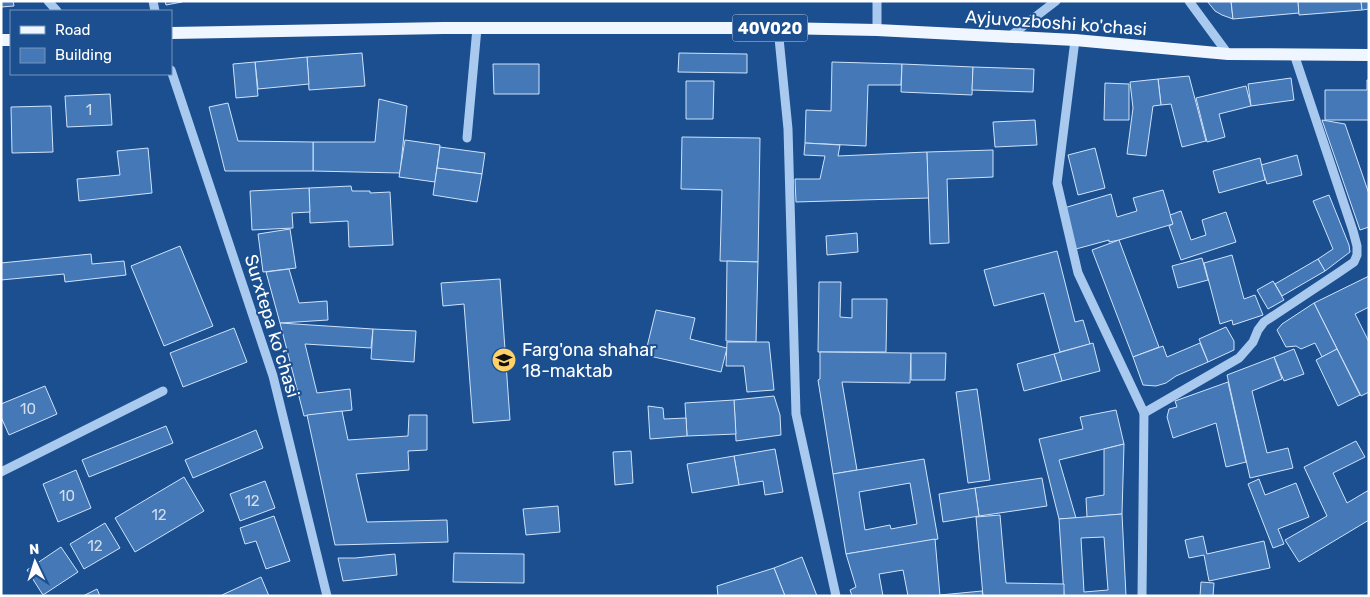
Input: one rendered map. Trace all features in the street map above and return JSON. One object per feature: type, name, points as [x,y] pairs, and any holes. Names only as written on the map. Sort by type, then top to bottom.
[{"type":"main road","name":"Ayjuvozboshi ko'chasi","points":[[172,33],[477,28],[778,28],[877,30],[1075,40],[1228,54],[1369,55]]},
{"type":"street","points":[[877,1],[877,30]]},
{"type":"street","points":[[1009,37],[1056,1]]},
{"type":"street","points":[[1190,1],[1228,54]]},
{"type":"street","points":[[467,138],[477,28]]},
{"type":"street","points":[[778,28],[788,129],[796,414],[836,596]]},
{"type":"street","points":[[1075,40],[1057,183],[1078,273],[1144,413],[1142,596]]},
{"type":"street","points":[[1144,413],[1239,358],[1253,342],[1264,322],[1354,262],[1358,255],[1358,246],[1294,54]]},
{"type":"street","name":"Surxtepa koʻchasi","points":[[172,73],[274,376],[327,596]]},
{"type":"street","points":[[1,472],[163,392]]},
{"type":"building","points":[[1,1],[13,1],[14,6],[1,7]]},
{"type":"building","points":[[165,1],[182,1],[182,2],[166,5]]},
{"type":"building","points":[[1207,1],[1231,1],[1233,19],[1215,11]]},
{"type":"building","points":[[1231,1],[1298,1],[1299,13],[1233,19]]},
{"type":"building","points":[[1298,1],[1361,1],[1362,10],[1299,15]]},
{"type":"building","points":[[1361,1],[1369,1],[1369,9],[1362,10]]},
{"type":"building","points":[[362,53],[365,86],[309,90],[307,57]]},
{"type":"building","points":[[679,53],[747,54],[747,73],[678,72]]},
{"type":"building","points":[[307,57],[309,84],[258,89],[255,62]]},
{"type":"building","points":[[255,62],[258,96],[236,98],[233,64]]},
{"type":"building","points":[[832,62],[902,64],[901,85],[868,85],[866,146],[805,143],[806,110],[831,111]]},
{"type":"building","points":[[493,64],[539,64],[539,94],[494,94]]},
{"type":"building","points":[[902,64],[973,67],[972,95],[901,92]]},
{"type":"building","points":[[973,67],[1034,69],[1033,92],[972,90]]},
{"type":"building","points":[[1189,76],[1206,141],[1182,147],[1171,104],[1161,105],[1158,79]]},
{"type":"building","points":[[1291,78],[1294,100],[1251,106],[1248,84]]},
{"type":"building","points":[[1158,79],[1161,105],[1153,106],[1146,156],[1127,154],[1133,108],[1130,82]]},
{"type":"building","points":[[1367,80],[1369,80],[1369,120],[1325,120],[1325,90],[1367,90]]},
{"type":"building","points":[[686,81],[714,81],[713,119],[686,119]]},
{"type":"building","points":[[1105,83],[1129,84],[1129,120],[1104,120]]},
{"type":"building","points":[[1246,86],[1251,106],[1219,114],[1225,137],[1207,142],[1196,98]]},
{"type":"building","points":[[110,94],[112,125],[67,127],[65,96]]},
{"type":"building","points":[[379,99],[407,106],[400,173],[313,171],[313,142],[375,142]]},
{"type":"building","points":[[228,103],[238,141],[313,142],[313,171],[225,171],[209,107]]},
{"type":"building","points":[[51,106],[53,152],[12,153],[11,107]]},
{"type":"building","points":[[1035,120],[1037,145],[995,147],[993,122]]},
{"type":"building","points":[[1322,120],[1345,124],[1369,194],[1369,227],[1360,230]]},
{"type":"building","points":[[682,137],[760,138],[758,262],[720,261],[722,190],[681,189]]},
{"type":"building","points":[[405,140],[440,145],[435,182],[399,177]]},
{"type":"building","points":[[805,143],[840,145],[838,156],[927,152],[929,198],[796,202],[795,179],[820,179],[825,156],[804,155]]},
{"type":"building","points":[[440,147],[485,153],[482,174],[437,168]]},
{"type":"building","points":[[148,148],[152,193],[79,201],[77,179],[120,175],[117,151]]},
{"type":"building","points":[[1095,148],[1105,188],[1078,195],[1068,155]]},
{"type":"building","points":[[993,150],[993,177],[947,179],[949,243],[930,244],[927,152]]},
{"type":"building","points":[[1297,155],[1302,175],[1267,184],[1261,165]]},
{"type":"building","points":[[1260,158],[1265,180],[1219,193],[1213,171]]},
{"type":"building","points":[[437,168],[482,174],[477,202],[433,195]]},
{"type":"building","points":[[351,186],[352,191],[370,191],[370,193],[390,192],[393,245],[349,247],[348,221],[310,223],[309,188]]},
{"type":"building","points":[[309,188],[310,212],[292,213],[293,228],[252,230],[250,191]]},
{"type":"building","points":[[1163,190],[1173,224],[1119,240],[1109,242],[1109,240],[1076,249],[1064,208],[1111,194],[1117,217],[1137,211],[1133,198]]},
{"type":"building","points":[[1329,195],[1350,252],[1325,271],[1318,259],[1333,249],[1313,201]]},
{"type":"building","points":[[1181,211],[1191,240],[1206,235],[1202,220],[1226,212],[1236,242],[1181,260],[1169,226],[1173,224],[1170,215]]},
{"type":"building","points":[[290,229],[296,268],[263,272],[258,234]]},
{"type":"building","points":[[857,233],[858,252],[827,255],[826,236]]},
{"type":"building","points":[[1119,240],[1159,347],[1133,357],[1092,250]]},
{"type":"building","points":[[180,246],[213,326],[164,346],[131,266]]},
{"type":"building","points":[[1057,251],[1075,322],[1083,320],[1090,344],[1060,352],[1044,293],[994,306],[984,270]]},
{"type":"building","points":[[91,254],[92,264],[124,261],[126,275],[65,282],[64,274],[1,280],[1,263]]},
{"type":"building","points":[[1232,255],[1244,299],[1255,295],[1263,315],[1233,325],[1232,320],[1220,324],[1204,263]]},
{"type":"building","points":[[1202,258],[1208,280],[1178,288],[1172,266]]},
{"type":"building","points":[[1318,259],[1325,271],[1282,296],[1275,284]]},
{"type":"building","points":[[727,261],[758,262],[756,342],[726,341]]},
{"type":"building","points":[[289,269],[299,303],[327,301],[328,320],[280,323],[266,272]]},
{"type":"building","points":[[1369,276],[1369,307],[1355,314],[1369,342],[1369,392],[1361,396],[1314,303]]},
{"type":"building","points":[[500,279],[510,420],[473,423],[464,304],[443,306],[441,283]]},
{"type":"building","points":[[1273,281],[1284,300],[1268,309],[1257,290]]},
{"type":"building","points":[[819,282],[841,282],[840,317],[852,318],[852,299],[887,299],[886,352],[818,352]]},
{"type":"building","points":[[1314,303],[1337,349],[1322,357],[1315,343],[1301,349],[1296,346],[1286,347],[1277,330],[1282,324]]},
{"type":"building","points":[[656,310],[695,318],[690,339],[727,348],[721,372],[645,355]]},
{"type":"building","points":[[280,323],[373,329],[371,348],[305,344],[317,393],[350,389],[352,410],[304,416]]},
{"type":"building","points":[[1226,327],[1234,341],[1234,350],[1208,362],[1199,339]]},
{"type":"building","points":[[234,328],[247,362],[183,387],[170,353]]},
{"type":"building","points":[[373,329],[416,331],[414,362],[371,359]]},
{"type":"building","points":[[727,342],[769,342],[774,390],[747,392],[744,366],[726,366]]},
{"type":"building","points":[[1093,343],[1100,371],[1062,381],[1054,354]]},
{"type":"building","points":[[1200,343],[1208,362],[1176,376],[1166,383],[1156,386],[1143,385],[1133,357],[1163,346],[1167,357]]},
{"type":"building","points":[[1294,349],[1304,374],[1284,381],[1274,357]]},
{"type":"building","points":[[1337,349],[1360,395],[1338,406],[1316,360]]},
{"type":"building","points":[[820,352],[911,353],[910,383],[842,382],[857,470],[833,474],[818,380],[820,379]]},
{"type":"building","points":[[911,353],[946,353],[945,380],[911,380]]},
{"type":"building","points":[[1054,354],[1062,381],[1024,391],[1017,364]]},
{"type":"building","points":[[1274,357],[1282,379],[1252,391],[1267,453],[1288,448],[1293,468],[1250,478],[1227,375]]},
{"type":"building","points":[[1228,382],[1246,462],[1226,467],[1216,423],[1173,438],[1167,417],[1169,409],[1177,407],[1175,401]]},
{"type":"building","points":[[45,386],[57,414],[9,435],[1,417],[1,404]]},
{"type":"building","points":[[977,389],[990,480],[968,483],[956,392]]},
{"type":"building","points":[[774,396],[780,415],[781,435],[736,441],[734,400]]},
{"type":"building","points":[[734,400],[736,434],[687,436],[685,403]]},
{"type":"building","points":[[648,406],[663,408],[664,419],[686,418],[687,436],[650,439]]},
{"type":"building","points":[[1116,410],[1124,444],[1059,460],[1076,518],[1059,519],[1039,439],[1083,429],[1080,417]]},
{"type":"building","points":[[342,411],[348,440],[408,436],[409,415],[427,415],[427,450],[408,451],[409,470],[356,474],[367,522],[447,520],[448,542],[335,545],[307,415]]},
{"type":"building","points":[[166,426],[173,443],[89,477],[82,460]]},
{"type":"building","points":[[256,430],[263,448],[193,478],[185,460]]},
{"type":"building","points":[[1356,441],[1365,457],[1333,473],[1347,503],[1369,490],[1369,520],[1299,562],[1285,540],[1327,516],[1304,467]]},
{"type":"building","points":[[1124,444],[1122,514],[1087,517],[1086,498],[1104,495],[1104,449]]},
{"type":"building","points":[[775,449],[783,492],[765,495],[763,481],[739,485],[734,456]]},
{"type":"building","points":[[631,451],[633,483],[615,485],[613,452]]},
{"type":"building","points":[[734,456],[739,485],[692,493],[687,464]]},
{"type":"building","points":[[924,459],[938,539],[846,554],[833,474]],"holes":[[[910,483],[917,524],[891,529],[890,525],[865,530],[859,492]]]},
{"type":"building","points":[[76,470],[91,508],[58,522],[43,484]]},
{"type":"building","points":[[184,477],[204,511],[135,552],[115,518]]},
{"type":"building","points":[[1042,478],[1047,506],[979,516],[975,488]]},
{"type":"building","points":[[1259,479],[1265,495],[1296,483],[1309,517],[1278,529],[1284,544],[1273,548],[1248,484]]},
{"type":"building","points":[[265,481],[275,508],[240,521],[230,494]]},
{"type":"building","points":[[975,488],[979,516],[943,522],[939,494]]},
{"type":"building","points":[[558,506],[560,532],[526,535],[523,509]]},
{"type":"building","points":[[1122,514],[1126,596],[1064,596],[1059,519]],"holes":[[[1104,537],[1108,590],[1084,592],[1081,538]]]},
{"type":"building","points":[[1000,515],[1006,583],[1064,584],[1064,596],[983,596],[976,517]]},
{"type":"building","points":[[274,516],[290,561],[266,569],[256,541],[245,544],[240,528]]},
{"type":"building","points":[[105,523],[120,548],[84,569],[70,544]]},
{"type":"building","points":[[1203,536],[1207,554],[1264,541],[1270,568],[1209,581],[1204,555],[1189,558],[1185,540]]},
{"type":"building","points":[[935,539],[940,596],[908,596],[903,570],[879,574],[883,596],[852,596],[850,590],[856,587],[846,554]]},
{"type":"building","points":[[61,547],[78,572],[43,595],[27,570]]},
{"type":"building","points":[[454,553],[524,554],[524,583],[453,582]]},
{"type":"building","points":[[395,554],[397,575],[343,581],[338,558]]},
{"type":"building","points":[[802,557],[817,596],[785,596],[774,568]]},
{"type":"building","points":[[774,568],[785,596],[718,596],[717,586]]},
{"type":"building","points":[[261,577],[269,596],[222,596],[222,595]]},
{"type":"building","points":[[1201,582],[1214,583],[1213,596],[1200,596]]},
{"type":"building","points":[[97,589],[100,596],[83,596]]},
{"type":"building","points":[[982,591],[983,596],[940,596],[940,595]]},
{"type":"place","name":"Farg'ona shahar 18-maktab","points":[[504,360]]}]
